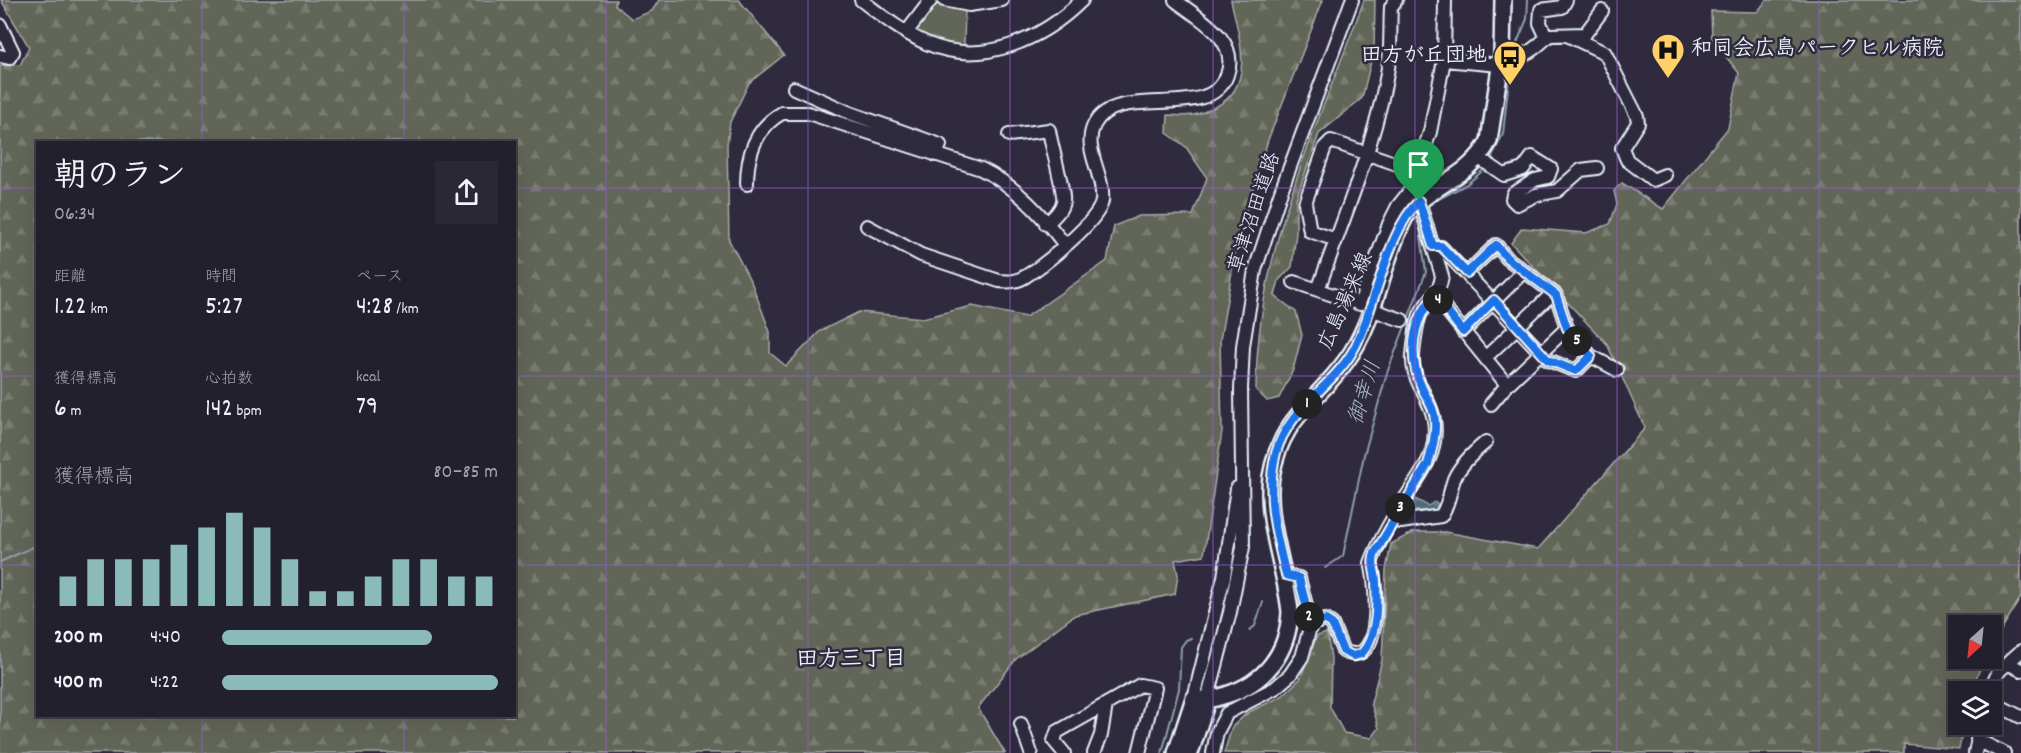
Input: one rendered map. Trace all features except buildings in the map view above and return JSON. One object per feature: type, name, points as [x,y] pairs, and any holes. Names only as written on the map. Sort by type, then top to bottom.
[{"type":"main road","name":"広島湯来線","points":[[1200,699],[1248,686],[1264,675],[1277,658],[1289,627],[1286,575],[1275,529],[1270,494],[1277,451],[1295,417],[1333,377],[1355,347],[1402,222],[1419,201],[1466,171],[1479,158],[1491,134],[1501,59],[1503,0]]},
{"type":"main road","points":[[1176,753],[1200,699]]},
{"type":"main road","points":[[1190,753],[1200,699]]},
{"type":"street","points":[[861,0],[906,33],[929,44],[971,51],[1002,47],[1043,33],[1082,0]]},
{"type":"street","points":[[906,33],[931,0]]},
{"type":"street","points":[[944,0],[969,5],[1002,0]]},
{"type":"street","points":[[867,226],[921,255],[999,281],[1012,282],[1025,277],[1094,220],[1100,208],[1101,190],[1090,137],[1100,116],[1118,107],[1213,94],[1224,83],[1230,66],[1228,47],[1218,33],[1175,0]]},
{"type":"street","name":"草津沼田道路","points":[[1200,699],[1230,612],[1243,547],[1241,446],[1243,346],[1255,270],[1281,191],[1352,0]]},
{"type":"street","points":[[1318,290],[1367,154],[1385,82],[1389,60],[1391,7],[1396,0]]},
{"type":"street","points":[[1294,282],[1362,305],[1389,224],[1398,206],[1410,191],[1430,132],[1444,60],[1445,0]]},
{"type":"street","points":[[1547,38],[1540,23],[1541,10],[1562,7],[1566,0]]},
{"type":"street","points":[[1444,60],[1501,59],[1516,56],[1539,47],[1547,38],[1585,34],[1602,11]]},
{"type":"street","points":[[0,25],[13,52],[9,58],[0,56]]},
{"type":"street","points":[[1567,35],[1605,53],[1637,116],[1638,123],[1623,144],[1623,154],[1627,160],[1653,180],[1665,175]]},
{"type":"street","points":[[794,88],[850,113],[940,145],[936,155]]},
{"type":"street","points":[[747,184],[747,164],[755,142],[773,118],[793,111],[808,113],[997,177],[1021,195],[1065,245]]},
{"type":"street","points":[[1009,135],[1049,130],[1052,152],[1064,195],[1063,204],[1046,224]]},
{"type":"street","points":[[1336,240],[1310,231],[1305,202],[1325,147],[1331,141],[1417,171]]},
{"type":"street","points":[[1479,158],[1504,175],[1522,169],[1532,157],[1551,169],[1548,177],[1535,180],[1513,194],[1512,199],[1517,204],[1536,195],[1557,191],[1581,170],[1596,168]]},
{"type":"street","points":[[1311,624],[1326,620],[1332,624],[1343,651],[1353,656],[1361,654],[1368,647],[1373,637],[1376,580],[1371,563],[1394,519],[1428,464],[1432,449],[1436,421],[1431,403],[1415,370],[1413,357],[1419,317],[1441,286],[1442,276],[1419,201]]},
{"type":"street","points":[[1467,273],[1496,245],[1523,272],[1553,293],[1567,328],[1591,356],[1617,370]]},
{"type":"street","points":[[1433,246],[1441,246],[1548,360],[1576,371],[1591,356]]},
{"type":"street","points":[[1463,332],[1523,272]]},
{"type":"street","points":[[1485,358],[1553,293]]},
{"type":"street","points":[[1435,296],[1507,385]]},
{"type":"street","points":[[1379,312],[1402,320]]},
{"type":"street","points":[[1491,404],[1507,385],[1567,328]]},
{"type":"street","points":[[1394,519],[1401,522],[1441,516],[1450,501],[1455,477],[1473,453],[1485,442]]},
{"type":"street","points":[[1213,753],[1217,732],[1227,713],[1275,688],[1290,675],[1302,657],[1311,624],[1299,578],[1286,575]]},
{"type":"street","points":[[1996,681],[2007,663],[2021,651]]},
{"type":"street","points":[[2007,663],[2021,670]]},
{"type":"street","points":[[1064,753],[1054,741],[1057,732],[1140,685],[1155,688],[1139,753]]},
{"type":"street","points":[[1094,753],[1101,735],[1106,705]]},
{"type":"street","points":[[2002,707],[2021,717]]},
{"type":"street","points":[[1021,724],[1031,753]]},
{"type":"street","points":[[1975,753],[1978,735]]},
{"type":"street","points":[[1977,740],[2004,753]]},
{"type":"green space","points":[[1,0],[616,0],[615,5],[632,19],[652,11],[659,0],[739,0],[784,55],[749,83],[730,122],[727,145],[729,240],[752,284],[770,332],[770,353],[786,366],[820,331],[859,312],[923,318],[972,306],[1026,317],[1107,261],[1114,226],[1139,216],[1193,215],[1207,178],[1186,147],[1167,133],[1168,115],[1188,116],[1204,112],[1229,97],[1237,85],[1242,58],[1231,0],[1323,0],[1268,140],[1238,237],[1220,340],[1222,431],[1204,555],[1175,560],[1178,575],[1175,594],[1075,615],[1016,659],[978,708],[1005,753],[0,753],[0,66],[20,65],[29,47]]},
{"type":"green space","points":[[1364,0],[1375,0],[1374,49],[1362,98],[1319,134],[1296,199],[1296,233],[1292,267],[1279,280],[1275,296],[1296,312],[1302,335],[1293,370],[1279,398],[1267,401],[1256,390],[1259,338],[1266,288],[1292,191]]},
{"type":"green space","points":[[1767,0],[2021,0],[2021,597],[2002,628],[2002,615],[1948,615],[1948,669],[1980,669],[1975,681],[1948,681],[1948,735],[1962,735],[1959,749],[1904,744],[1904,753],[1224,753],[1232,727],[1247,713],[1282,696],[1300,679],[1317,636],[1327,633],[1331,658],[1330,707],[1344,733],[1372,738],[1379,728],[1371,703],[1382,660],[1386,570],[1391,544],[1414,532],[1445,532],[1538,549],[1645,428],[1607,344],[1511,243],[1522,228],[1586,233],[1610,224],[1617,204],[1614,191],[1622,183],[1663,209],[1728,128],[1739,73],[1712,39],[1711,11],[1757,12]]},
{"type":"green space","points":[[938,3],[965,9],[964,45],[947,43],[916,32],[915,27],[932,4]]},
{"type":"water","points":[[1415,499],[1428,506],[1434,502],[1438,504],[1435,510],[1412,511],[1412,515],[1404,516],[1408,506]]},
{"type":"waterway","name":"御幸川","points":[[1513,52],[1527,19],[1528,0]]},
{"type":"waterway","name":"御幸川","points":[[1491,159],[1503,134],[1511,60]]},
{"type":"waterway","name":"御幸川","points":[[1435,201],[1467,184],[1487,167]]},
{"type":"waterway","name":"御幸川","points":[[1325,568],[1343,556],[1364,455],[1387,373],[1426,272],[1419,222]]},
{"type":"waterway","points":[[0,562],[33,547]]},
{"type":"waterway","name":"御幸川","points":[[1250,630],[1255,626],[1263,602]]},
{"type":"waterway","name":"御幸川","points":[[1162,753],[1179,689],[1181,647],[1186,640],[1191,638]]},
{"type":"place","name":"和同会広島パークヒル病院","points":[[1668,79]]},
{"type":"place","name":"田方が丘団地","points":[[1510,86]]},
{"type":"district","name":"田方三丁目","points":[[851,660]]},
{"type":"route","points":[[1419,201],[1424,210],[1433,246],[1441,246],[1467,273],[1496,245],[1523,272],[1556,295],[1567,328],[1591,356],[1576,371],[1548,360],[1494,300],[1463,332],[1435,296],[1425,306],[1419,317],[1413,357],[1415,370],[1422,389],[1431,403],[1436,421],[1432,449],[1428,464],[1408,493],[1371,563],[1376,580],[1373,637],[1361,654],[1353,656],[1343,651],[1332,624],[1326,620],[1311,624],[1299,578],[1292,574],[1286,575],[1275,529],[1270,494],[1271,479],[1277,451],[1286,430],[1295,417],[1333,377],[1355,347],[1402,222],[1411,208],[1419,201]]}]
